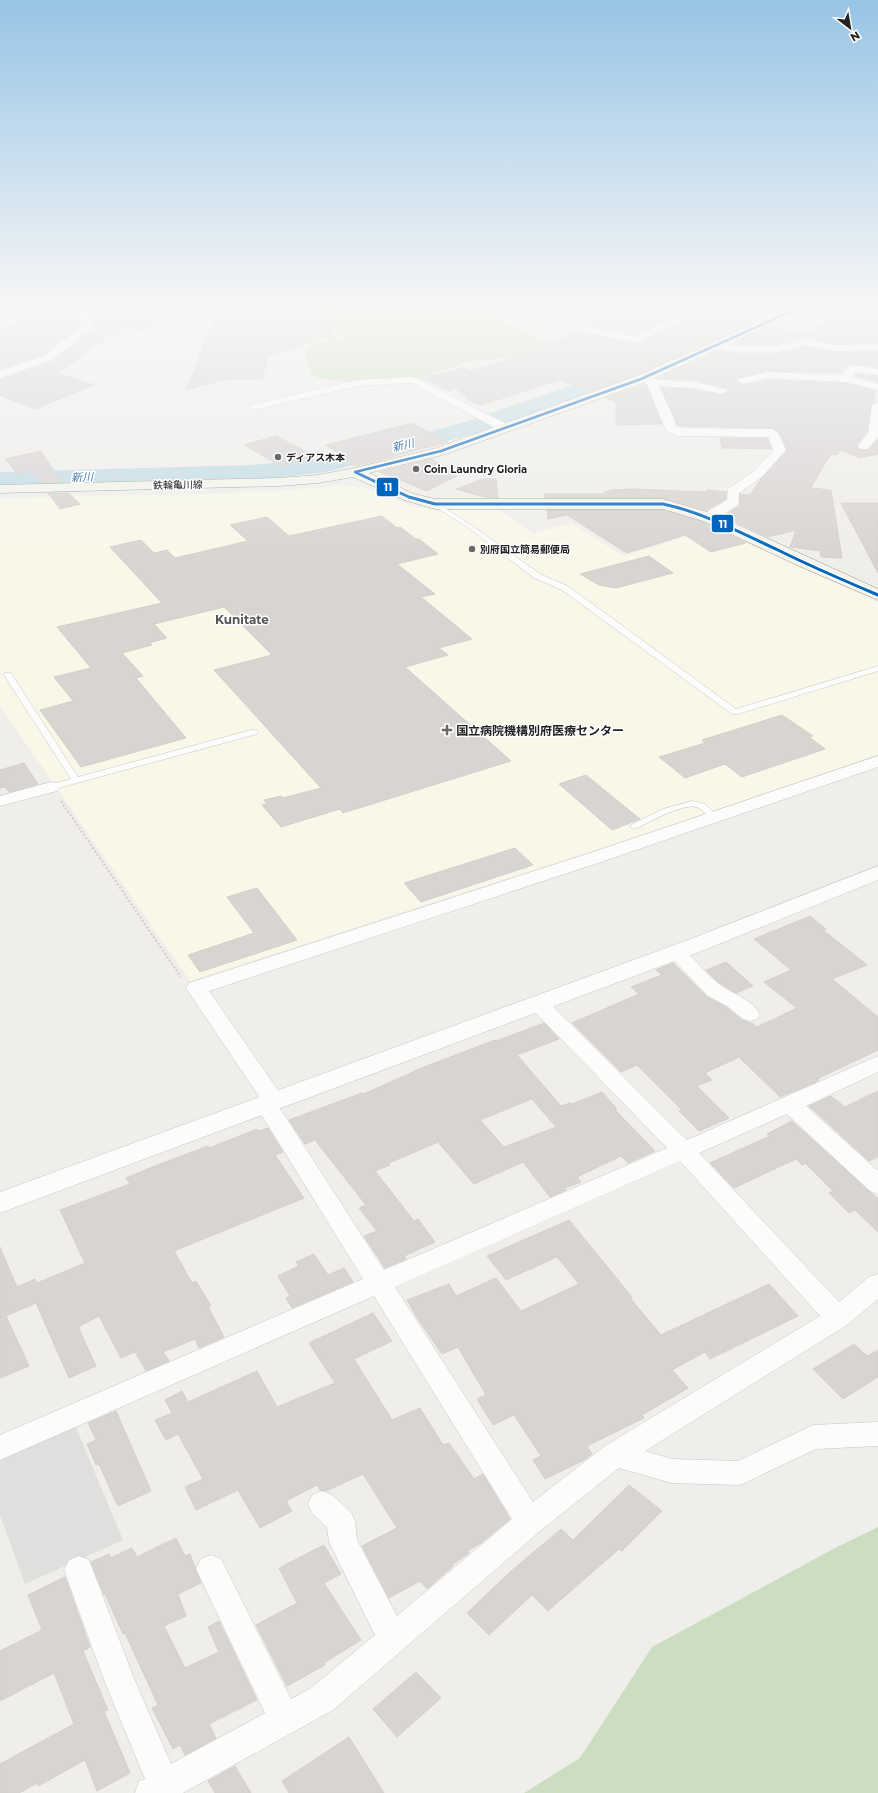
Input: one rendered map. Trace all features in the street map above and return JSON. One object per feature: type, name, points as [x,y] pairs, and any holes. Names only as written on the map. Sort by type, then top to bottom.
[{"type":"main road","name":"鉄輪亀川線","points":[[0,489],[279,482],[318,479],[355,472],[441,451],[617,391]]},
{"type":"main road","points":[[355,472],[409,497],[435,504],[663,504],[679,507],[709,517],[878,595]]},
{"type":"street","points":[[254,407],[325,391]]},
{"type":"street","points":[[434,391],[505,428]]},
{"type":"street","points":[[652,391],[668,418],[670,428],[679,432],[772,433],[780,450],[758,474],[733,492],[734,502],[709,517]]},
{"type":"street","points":[[864,446],[876,435],[878,404]]},
{"type":"street","points":[[530,1522],[378,1284],[270,1102],[196,988],[714,817],[878,761]]},
{"type":"street","points":[[0,801],[51,787]]},
{"type":"street","points":[[2,1198],[539,1004],[676,952],[878,872]]},
{"type":"street","points":[[676,952],[715,991],[734,1001],[750,1014]]},
{"type":"street","points":[[539,1004],[683,1150],[838,1318]]},
{"type":"street","points":[[0,1448],[790,1104],[878,1063]]},
{"type":"street","points":[[790,1104],[878,1185]]},
{"type":"street","points":[[79,1570],[119,1680],[145,1738],[158,1790],[322,1699],[530,1522],[615,1455],[838,1318],[878,1284]]},
{"type":"street","points":[[615,1455],[672,1471],[740,1473],[813,1437],[878,1434]]},
{"type":"street","points":[[322,1504],[341,1521],[342,1542],[393,1639]]},
{"type":"street","points":[[211,1568],[285,1720]]},
{"type":"lane","points":[[435,504],[472,528],[537,576],[565,588],[735,712],[878,668]]},
{"type":"lane","points":[[8,675],[76,780]]},
{"type":"lane","points":[[51,787],[254,732]]},
{"type":"lane","points":[[634,826],[673,809],[691,804],[701,805],[714,817]]},
{"type":"path","points":[[51,787],[187,986],[196,988]]},
{"type":"shaded area","name":"国立病院機構別府医療センター","points":[[343,485],[365,488],[418,508],[499,509],[533,533],[572,523],[623,556],[660,545],[713,526],[770,554],[878,602],[878,755],[700,816],[190,981],[0,706],[0,498],[203,494],[277,491]]},
{"type":"shaded area","points":[[75,1425],[123,1540],[25,1584],[0,1515],[0,1457]]},
{"type":"green space","points":[[878,1527],[878,1793],[524,1793],[580,1758],[652,1647],[837,1547]]},
{"type":"building","points":[[0,391],[80,391],[35,409],[0,395]]},
{"type":"building","points":[[459,391],[526,391],[481,405],[470,401]]},
{"type":"building","points":[[627,391],[648,391],[662,424],[616,425],[616,402],[606,398]]},
{"type":"building","points":[[662,391],[702,391],[721,395],[728,391],[876,391],[873,403],[871,405],[867,432],[856,446],[860,450],[868,450],[878,439],[878,454],[860,458],[841,450],[837,455],[832,454],[825,463],[811,488],[831,490],[842,558],[821,557],[820,551],[790,547],[796,530],[768,537],[723,516],[739,506],[740,494],[750,495],[760,480],[787,449],[779,432],[772,428],[677,425]]},
{"type":"building","points":[[412,423],[448,442],[356,466],[326,445]]},
{"type":"building","points":[[276,436],[315,456],[280,466],[244,445]]},
{"type":"building","points":[[720,438],[767,438],[772,449],[722,448]]},
{"type":"building","points":[[41,451],[61,482],[40,482],[31,471],[17,473],[5,459]]},
{"type":"building","points":[[432,459],[457,476],[427,491],[380,472]]},
{"type":"building","points":[[483,479],[496,479],[498,498],[485,497],[456,489]]},
{"type":"building","points":[[633,489],[706,492],[707,490],[726,492],[726,499],[707,510],[663,498],[545,498],[545,494],[605,494],[604,492],[610,491],[609,490]]},
{"type":"building","points":[[48,493],[68,493],[80,504],[60,509]]},
{"type":"building","points":[[841,503],[878,503],[878,573]]},
{"type":"building","points":[[547,510],[663,510],[702,522],[746,543],[711,552],[685,535],[627,553],[567,515],[548,519]]},
{"type":"building","points":[[382,516],[397,528],[400,527],[416,539],[419,539],[438,554],[397,564],[435,594],[421,597],[472,639],[439,648],[448,655],[405,667],[511,761],[343,813],[340,809],[281,827],[262,805],[267,804],[264,800],[281,796],[283,798],[321,788],[214,670],[272,655],[224,607],[154,624],[167,638],[149,643],[152,645],[122,653],[143,676],[136,678],[186,738],[81,767],[40,710],[73,701],[54,677],[91,668],[57,627],[162,603],[110,547],[141,540],[154,553],[167,550],[175,558],[248,541],[230,525],[267,517],[289,536]]},
{"type":"building","points":[[649,556],[673,573],[616,588],[599,585],[580,574]]},
{"type":"building","points":[[782,715],[813,736],[809,737],[825,749],[742,777],[725,764],[685,778],[659,757],[705,743],[702,740]]},
{"type":"building","points":[[24,763],[38,784],[9,792],[5,787],[0,788],[0,770]]},
{"type":"building","points":[[586,775],[640,819],[612,830],[559,784]]},
{"type":"building","points":[[515,848],[533,865],[421,902],[404,883]]},
{"type":"building","points":[[257,888],[297,940],[200,972],[188,955],[254,933],[227,897]]},
{"type":"building","points":[[810,916],[826,929],[823,930],[867,965],[832,979],[878,1017],[878,1050],[817,1079],[819,1080],[816,1082],[780,1097],[739,1057],[705,1073],[712,1080],[697,1086],[729,1118],[699,1131],[679,1111],[682,1110],[637,1065],[621,1072],[572,1023],[639,994],[631,987],[662,975],[656,970],[673,963],[707,997],[726,1007],[742,1020],[757,1027],[797,1008],[764,982],[791,970],[754,939]]},
{"type":"building","points":[[726,962],[753,986],[736,993],[718,982],[706,970]]},
{"type":"building","points":[[544,1023],[559,1039],[517,1055],[561,1106],[570,1103],[572,1104],[602,1092],[617,1109],[615,1110],[655,1151],[628,1163],[621,1156],[577,1177],[581,1182],[565,1188],[566,1190],[550,1197],[523,1162],[474,1184],[438,1142],[389,1163],[390,1165],[375,1171],[414,1221],[418,1219],[435,1242],[404,1256],[406,1259],[385,1268],[364,1236],[377,1231],[359,1208],[366,1205],[315,1140],[305,1144],[289,1120],[362,1093],[364,1094],[424,1067],[495,1040],[496,1041]],"holes":[[[532,1099],[556,1127],[504,1147],[480,1120]]]},
{"type":"building","points":[[878,1091],[878,1157],[869,1161],[809,1106],[831,1096],[845,1107]]},
{"type":"building","points":[[792,1121],[878,1199],[878,1232],[855,1210],[849,1213],[829,1193],[833,1191],[805,1163],[802,1165],[796,1159],[734,1188],[710,1163],[770,1136],[767,1134]]},
{"type":"building","points":[[268,1128],[283,1152],[275,1155],[304,1198],[174,1251],[192,1283],[196,1281],[211,1306],[208,1307],[224,1337],[199,1348],[195,1339],[163,1352],[169,1361],[146,1371],[135,1352],[121,1358],[99,1316],[78,1327],[96,1366],[69,1378],[36,1303],[6,1316],[29,1366],[0,1378],[0,1247],[17,1287],[35,1279],[37,1283],[85,1263],[60,1210],[130,1184],[126,1178],[160,1164],[208,1146],[209,1148],[257,1129],[259,1131]]},
{"type":"building","points":[[569,1220],[661,1335],[769,1284],[798,1316],[710,1359],[705,1352],[672,1370],[688,1388],[642,1415],[644,1418],[587,1446],[592,1454],[586,1459],[545,1479],[533,1460],[541,1456],[514,1415],[493,1425],[477,1399],[486,1395],[458,1347],[442,1354],[407,1300],[449,1284],[456,1296],[496,1278],[521,1311],[579,1284],[557,1257],[506,1280],[487,1256]]},
{"type":"building","points":[[314,1254],[328,1275],[344,1268],[353,1282],[292,1308],[286,1298],[290,1296],[278,1276],[299,1266],[296,1262]]},
{"type":"building","points":[[373,1313],[392,1341],[354,1359],[392,1420],[420,1408],[443,1445],[449,1443],[474,1479],[483,1474],[510,1519],[481,1543],[467,1551],[469,1553],[453,1564],[453,1566],[427,1589],[420,1581],[389,1598],[362,1546],[397,1528],[363,1474],[326,1491],[320,1490],[317,1485],[286,1501],[292,1511],[260,1528],[238,1490],[196,1510],[185,1487],[203,1479],[178,1434],[166,1440],[155,1420],[172,1413],[165,1400],[182,1391],[188,1402],[257,1371],[277,1407],[335,1383],[309,1343]]},
{"type":"building","points":[[854,1344],[867,1356],[878,1350],[878,1377],[843,1399],[813,1369]]},
{"type":"building","points":[[116,1411],[151,1491],[118,1506],[99,1464],[96,1465],[87,1444],[96,1440],[88,1423]]},
{"type":"building","points":[[629,1485],[662,1511],[622,1551],[619,1549],[548,1611],[532,1595],[489,1635],[467,1613],[510,1572],[561,1529],[573,1540]]},
{"type":"building","points":[[176,1538],[185,1556],[190,1554],[201,1583],[178,1594],[186,1616],[164,1626],[185,1668],[219,1652],[208,1627],[219,1621],[257,1700],[209,1724],[216,1738],[185,1755],[180,1745],[173,1749],[152,1708],[158,1705],[125,1633],[123,1634],[105,1594],[104,1595],[91,1562],[109,1554],[111,1558],[132,1548],[137,1557]]},
{"type":"building","points":[[324,1545],[341,1574],[324,1583],[361,1640],[324,1663],[325,1665],[287,1686],[256,1625],[297,1603],[279,1568]]},
{"type":"building","points":[[65,1577],[90,1647],[83,1651],[108,1710],[104,1711],[130,1773],[97,1791],[85,1760],[38,1786],[37,1783],[19,1793],[0,1793],[0,1764],[74,1724],[54,1673],[0,1701],[0,1651],[42,1630],[28,1595]]},
{"type":"building","points":[[416,1672],[441,1698],[397,1737],[373,1709]]},
{"type":"building","points":[[349,1737],[384,1793],[289,1793],[282,1781]]},
{"type":"building","points":[[235,1766],[251,1793],[215,1793],[208,1781]]},
{"type":"waterway","name":"新川","points":[[0,480],[252,473],[326,465],[470,428],[577,391]]},
{"type":"transit line","name":"11","points":[[609,391],[441,451],[355,472],[409,497],[435,504],[663,504],[679,507],[723,524],[793,558],[878,595]]},
{"type":"place","name":"ディアス木本","points":[[278,457]]},
{"type":"place","name":"Coin Laundry Gloria","points":[[416,469]]},
{"type":"place","name":"別府国立簡易郵便局","points":[[472,549]]},
{"type":"place","name":"国立病院機構別府医療センター","points":[[447,730]]},
{"type":"district","name":"Kunitate","points":[[242,619]]}]
